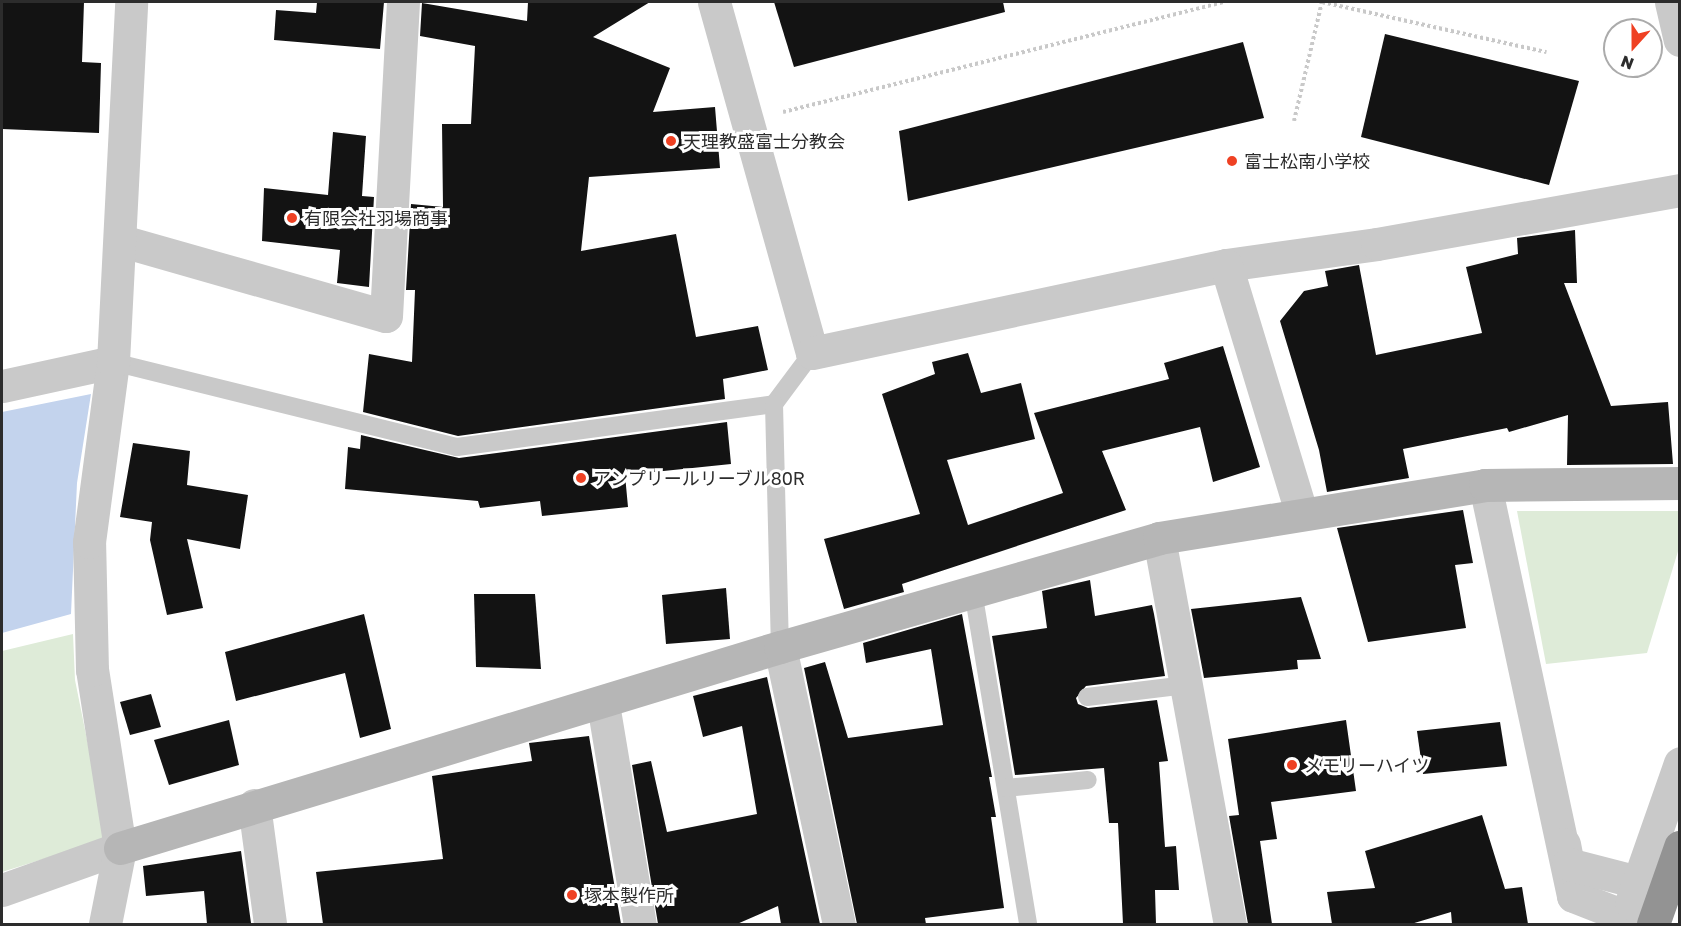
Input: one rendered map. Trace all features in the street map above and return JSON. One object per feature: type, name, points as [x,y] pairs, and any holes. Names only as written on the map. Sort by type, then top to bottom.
[{"type":"highway","points":[[1635,922],[1680,847]]},
{"type":"street","points":[[105,924],[120,848],[92,670],[89,542],[113,362],[122,241],[131,2]]},
{"type":"street","points":[[122,241],[386,316],[403,2]]},
{"type":"street","points":[[714,2],[812,352],[1226,265],[1377,244],[1680,190]]},
{"type":"street","points":[[1671,2],[1680,40]]},
{"type":"street","points":[[1226,265],[1301,512]]},
{"type":"street","points":[[2,386],[113,362]]},
{"type":"street","points":[[2,890],[120,848],[254,805],[603,704],[780,647],[1159,538],[1301,512],[1485,485],[1680,483]]},
{"type":"street","points":[[1485,485],[1568,864],[1638,882]]},
{"type":"street","points":[[1485,485],[1573,896],[1635,922],[1638,882],[1680,763]]},
{"type":"street","points":[[1159,538],[1229,924]]},
{"type":"street","points":[[780,647],[839,924]]},
{"type":"street","points":[[603,704],[640,924]]},
{"type":"street","points":[[254,805],[270,924]]},
{"type":"lane","points":[[780,647],[774,404],[812,352]]},
{"type":"lane","points":[[113,362],[457,447],[774,404]]},
{"type":"lane","points":[[973,591],[1028,924]]},
{"type":"lane","points":[[1087,697],[1186,685]]},
{"type":"lane","points":[[1006,788],[1088,780]]},
{"type":"path","points":[[748,121],[1225,2]]},
{"type":"path","points":[[1294,121],[1322,2],[1546,52]]},
{"type":"green space","points":[[1517,511],[1679,511],[1679,548],[1647,653],[1546,664]]},
{"type":"green space","points":[[73,634],[75,680],[107,839],[2,872],[2,651]]},
{"type":"water","points":[[91,394],[77,483],[71,614],[2,633],[2,412]]},
{"type":"building","points":[[2,2],[84,2],[82,62],[101,63],[99,133],[2,129]]},
{"type":"building","points":[[317,2],[384,2],[380,49],[274,40],[276,10],[316,13]]},
{"type":"building","points":[[528,2],[650,2],[593,37],[670,68],[653,112],[715,107],[720,168],[589,177],[581,251],[676,234],[696,337],[758,326],[768,370],[723,379],[725,399],[458,436],[363,412],[369,354],[412,362],[415,290],[406,290],[411,204],[443,207],[442,124],[471,124],[475,46],[420,36],[422,3],[527,21]]},
{"type":"building","points":[[774,2],[1003,2],[1005,12],[794,67]]},
{"type":"building","points":[[1385,34],[1579,81],[1549,185],[1361,137]]},
{"type":"building","points":[[1243,42],[1264,118],[908,201],[899,131]]},
{"type":"building","points":[[333,132],[366,136],[362,196],[374,197],[369,287],[337,283],[340,250],[262,241],[264,188],[328,195]]},
{"type":"building","points":[[1575,230],[1577,283],[1564,283],[1611,406],[1668,402],[1673,464],[1567,465],[1568,415],[1509,432],[1507,428],[1403,449],[1409,478],[1327,492],[1319,450],[1280,321],[1304,291],[1328,286],[1325,271],[1359,265],[1376,355],[1482,333],[1466,267],[1518,254],[1517,238]]},
{"type":"building","points":[[1223,346],[1260,467],[1213,482],[1200,427],[1102,451],[1126,510],[902,584],[904,592],[844,609],[824,539],[920,514],[882,394],[935,374],[932,362],[968,353],[981,393],[1021,383],[1035,439],[947,460],[968,525],[1063,493],[1034,413],[1169,379],[1164,363]]},
{"type":"building","points":[[727,422],[731,464],[625,475],[628,507],[542,516],[540,501],[480,508],[478,501],[345,489],[348,447],[360,449],[361,435],[459,458]]},
{"type":"building","points":[[133,443],[190,451],[187,485],[248,495],[240,549],[187,539],[203,608],[167,615],[150,540],[152,522],[120,517]]},
{"type":"building","points":[[1463,510],[1473,563],[1455,565],[1466,628],[1368,642],[1337,528]]},
{"type":"building","points":[[1090,580],[1095,616],[1152,605],[1154,614],[1165,676],[1086,686],[1076,698],[1078,704],[1088,708],[1157,700],[1168,761],[1159,762],[1165,847],[1176,846],[1179,890],[1155,890],[1156,924],[1123,924],[1118,823],[1109,823],[1104,768],[1015,775],[992,636],[1047,628],[1042,591]]},
{"type":"building","points":[[726,588],[730,639],[666,644],[662,595]]},
{"type":"building","points":[[474,594],[535,594],[541,669],[476,667]]},
{"type":"building","points":[[1301,597],[1321,659],[1297,660],[1298,669],[1204,678],[1191,609]]},
{"type":"building","points":[[364,614],[391,729],[360,738],[345,673],[236,701],[225,652]]},
{"type":"building","points":[[962,614],[992,777],[989,777],[996,817],[991,817],[1004,908],[925,918],[926,924],[857,924],[804,668],[825,662],[848,738],[943,725],[931,649],[866,663],[863,643]]},
{"type":"building","points":[[767,677],[820,924],[781,924],[778,906],[737,924],[658,924],[632,765],[651,761],[667,832],[757,814],[742,726],[703,737],[693,696]]},
{"type":"building","points":[[151,694],[161,727],[130,735],[120,702]]},
{"type":"building","points":[[229,720],[239,765],[169,785],[154,740]]},
{"type":"building","name":"メモリーハイツ","points":[[1346,720],[1356,791],[1271,802],[1277,839],[1260,841],[1272,924],[1248,924],[1229,816],[1239,815],[1228,739]]},
{"type":"building","points":[[1500,722],[1507,766],[1423,774],[1417,731]]},
{"type":"building","points":[[589,736],[621,924],[323,924],[316,872],[443,859],[432,776],[532,761],[529,743]]},
{"type":"building","points":[[1482,815],[1505,889],[1522,887],[1528,924],[1452,924],[1451,912],[1411,924],[1332,924],[1327,892],[1375,888],[1365,851]]},
{"type":"building","points":[[241,851],[251,923],[207,924],[204,891],[146,896],[143,866]]},
{"type":"place","name":"天理教盛富士分教会","points":[[671,141]]},
{"type":"place","name":"富士松南小学校","points":[[1232,161]]},
{"type":"place","name":"有限会社羽場商事","points":[[292,218]]},
{"type":"place","name":"アンプリールリーブル80R","points":[[581,478]]},
{"type":"place","name":"メモリーハイツ","points":[[1292,765]]},
{"type":"place","name":"塚本製作所","points":[[572,895]]}]
